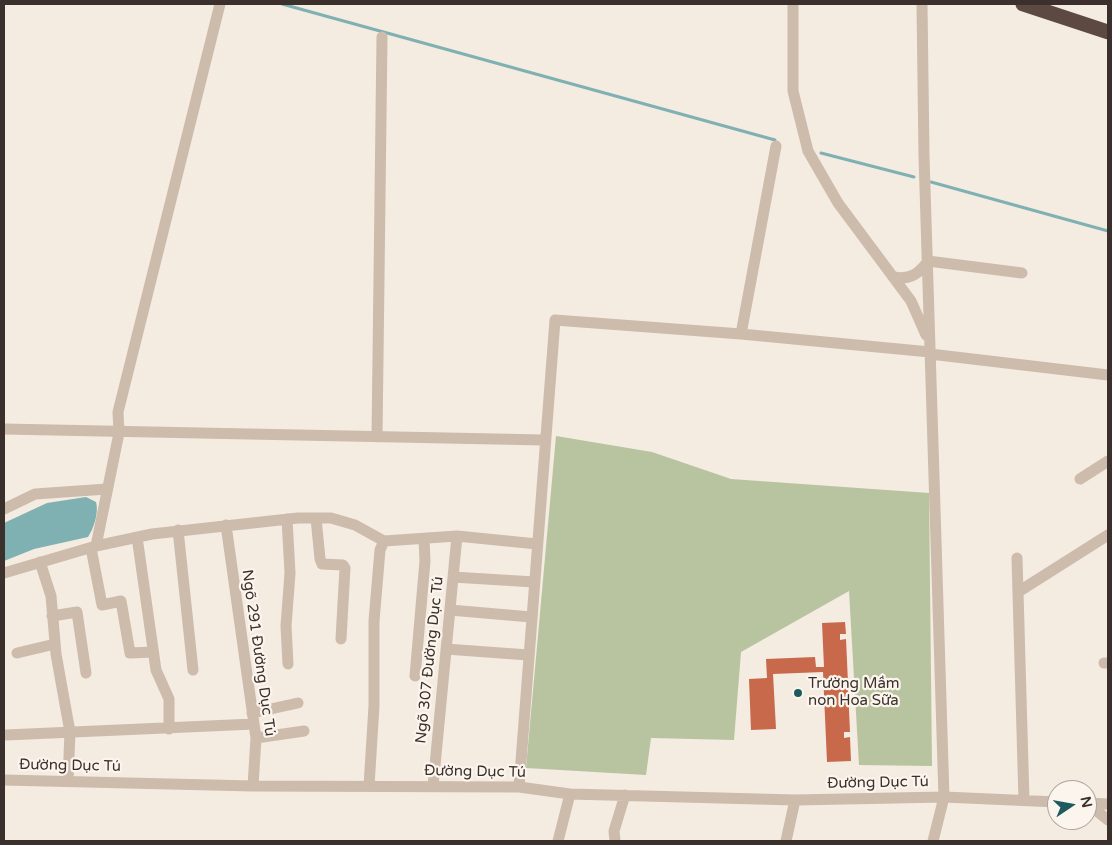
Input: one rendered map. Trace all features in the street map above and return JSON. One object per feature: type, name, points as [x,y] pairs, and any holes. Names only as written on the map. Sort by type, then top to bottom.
[{"type":"highway","points":[[1023,4],[1108,32]]},
{"type":"street","points":[[153,652],[130,653],[122,601],[102,605],[94,547],[119,433],[118,412],[220,4]]},
{"type":"street","points":[[793,4],[793,90],[808,150],[838,203],[911,301],[923,325],[930,353]]},
{"type":"street","points":[[922,4],[930,353],[944,797],[933,841]]},
{"type":"street","points":[[377,437],[382,37]]},
{"type":"street","points":[[741,334],[776,146]]},
{"type":"street","points":[[894,277],[904,279],[914,276],[928,261]]},
{"type":"street","points":[[928,261],[1022,273]]},
{"type":"street","points":[[519,786],[544,440],[555,320],[741,334],[930,353],[1108,375]]},
{"type":"street","points":[[4,429],[119,433],[544,440]]},
{"type":"street","points":[[1080,479],[1108,461]]},
{"type":"street","points":[[4,508],[35,494],[107,489]]},
{"type":"street","points":[[316,518],[322,564],[343,565],[345,568],[341,639]]},
{"type":"street","points":[[4,573],[94,547],[137,537],[178,530],[287,519],[331,518],[354,525],[384,541],[457,536],[537,544]]},
{"type":"street","points":[[287,519],[290,573],[286,626],[288,664]]},
{"type":"street","name":"Ngõ 291 Đường Dục Tú","points":[[226,525],[256,738],[253,786]]},
{"type":"street","points":[[178,530],[193,670]]},
{"type":"street","name":"Ngõ 307 Đường Dục Tú","points":[[433,786],[457,536]]},
{"type":"street","points":[[1018,592],[1108,536]]},
{"type":"street","points":[[137,537],[153,652],[160,684],[169,699],[168,729]]},
{"type":"street","points":[[415,676],[425,561],[424,539]]},
{"type":"street","points":[[369,786],[374,706],[374,621],[380,550],[384,541]]},
{"type":"street","points":[[1017,558],[1024,800]]},
{"type":"street","points":[[40,562],[51,596],[55,644],[70,732],[68,782]]},
{"type":"street","points":[[454,577],[534,582]]},
{"type":"street","points":[[450,610],[531,617]]},
{"type":"street","points":[[52,616],[77,612],[86,673]]},
{"type":"street","points":[[17,653],[55,644]]},
{"type":"street","points":[[446,649],[528,655]]},
{"type":"street","points":[[6,735],[168,729],[253,718],[298,703]]},
{"type":"street","points":[[256,738],[304,731]]},
{"type":"street","name":"Đường Dục Tú","points":[[4,780],[253,786],[519,786],[570,794],[795,800],[944,797],[1047,801]]},
{"type":"street","points":[[558,841],[570,794]]},
{"type":"street","points":[[615,841],[614,831],[625,795]]},
{"type":"street","points":[[786,841],[795,800]]},
{"type":"street","points":[[1097,811],[1108,820]]},
{"type":"green space","points":[[556,436],[652,452],[731,479],[929,493],[932,766],[859,765],[849,591],[741,652],[734,740],[651,738],[646,775],[526,768]]},
{"type":"water","points":[[86,497],[96,502],[97,506],[95,520],[88,537],[34,549],[4,561],[4,523],[47,503]]},
{"type":"building","points":[[845,622],[846,634],[840,634],[840,640],[846,639],[848,683],[842,683],[843,689],[848,688],[850,732],[844,732],[844,738],[850,737],[851,761],[827,762],[823,672],[773,674],[776,729],[751,730],[749,679],[767,678],[766,659],[815,657],[816,667],[824,667],[822,623]]},
{"type":"waterway","points":[[282,4],[775,140]]},
{"type":"waterway","points":[[821,153],[914,177]]},
{"type":"waterway","points":[[931,182],[1108,231]]},
{"type":"place","name":"Trường Mầm non Hoa Sữa","points":[[798,693]]}]
